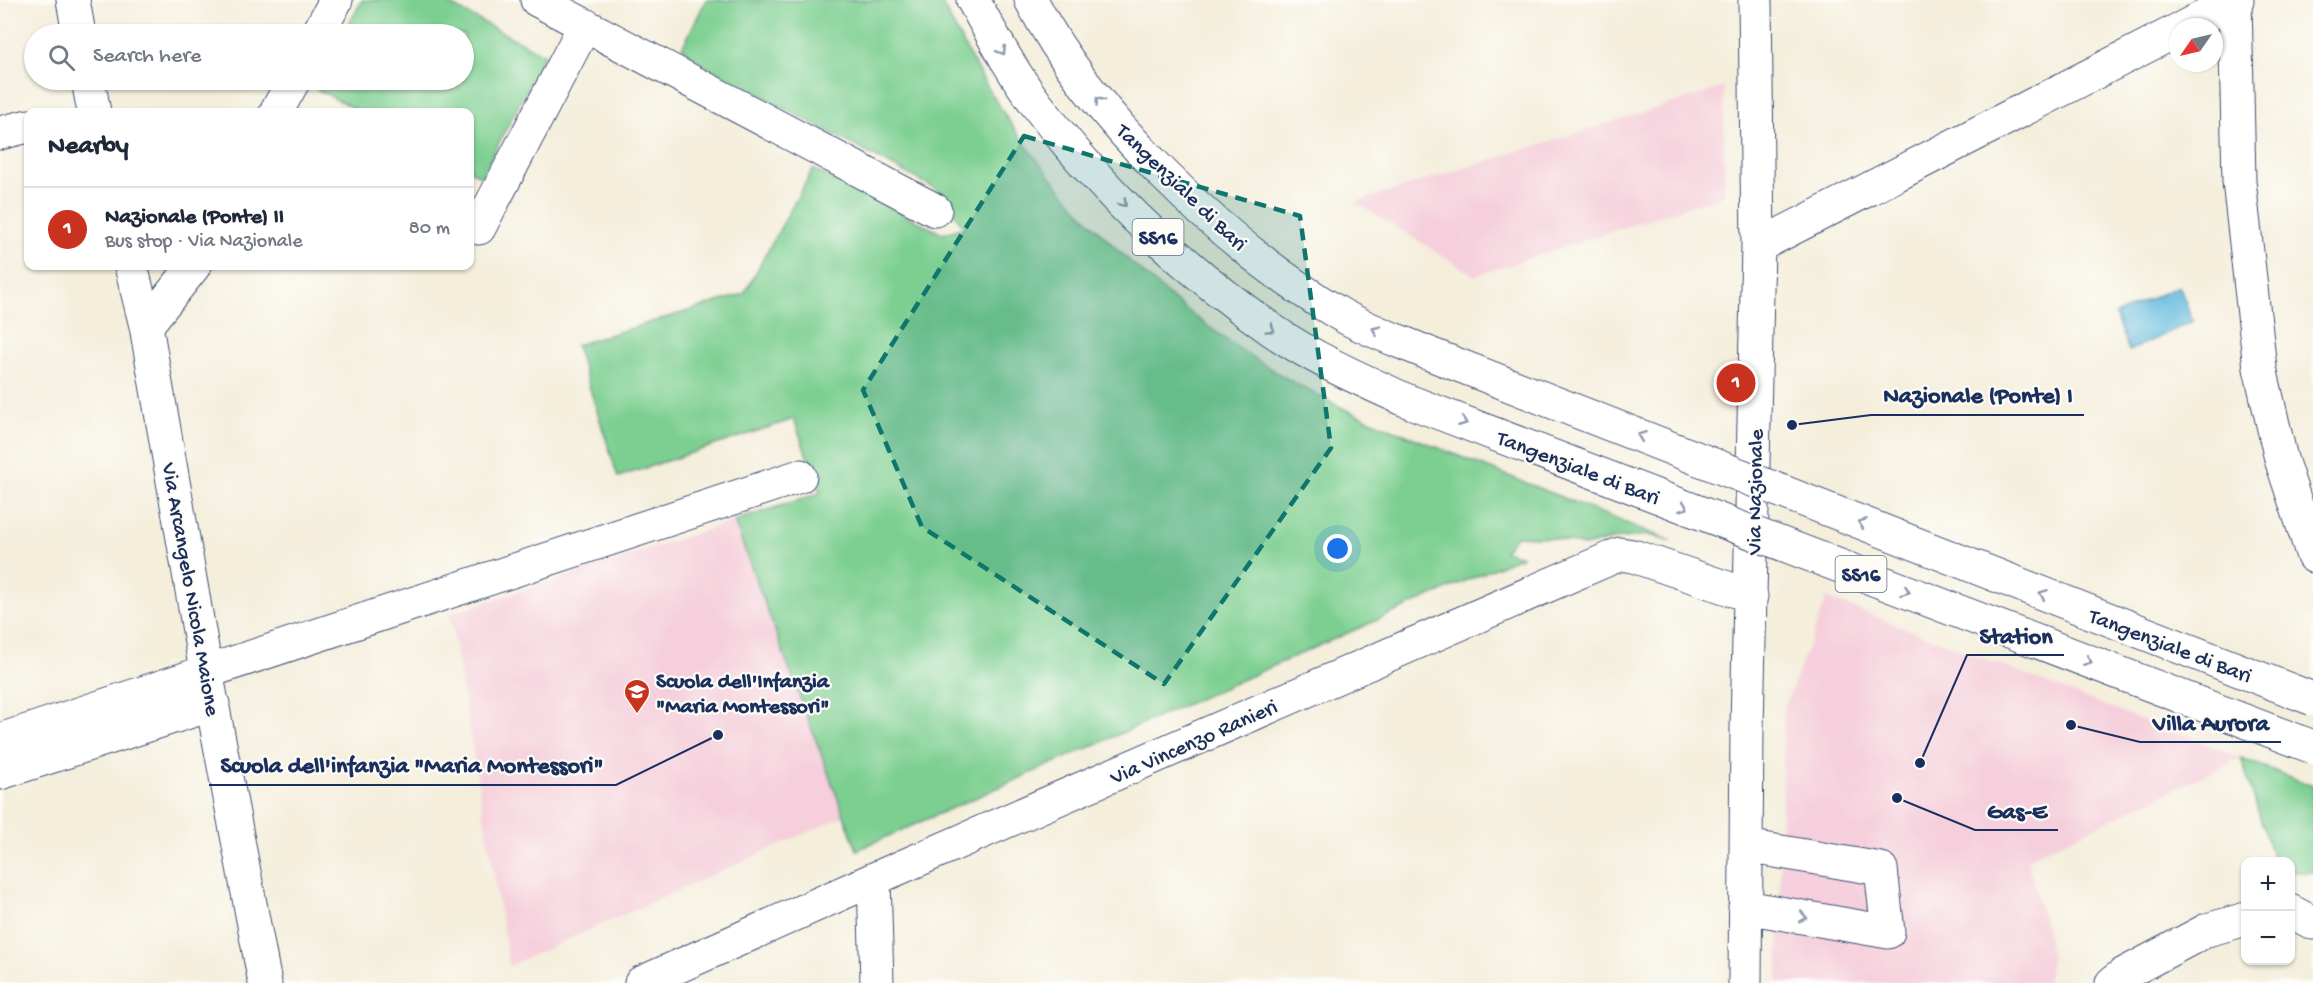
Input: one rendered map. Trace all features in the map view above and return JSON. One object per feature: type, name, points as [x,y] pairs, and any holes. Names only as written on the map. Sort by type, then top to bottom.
[{"type":"main road","points":[[73,0],[78,24]]},
{"type":"main road","points":[[323,24],[336,0]]},
{"type":"main road","points":[[537,0],[935,210]]},
{"type":"main road","name":"Tangenziale di Bari","points":[[973,0],[999,47],[1036,104],[1082,160],[1140,221],[1207,281],[1273,331],[1338,369],[1408,401],[2313,747]]},
{"type":"main road","name":"Tangenziale di Bari","points":[[1031,0],[1049,35],[1108,113],[1172,182],[1258,260],[1340,314],[1430,354],[2313,699]]},
{"type":"main road","name":"Via Nazionale","points":[[1745,983],[1750,596],[1758,246],[1755,0]]},
{"type":"main road","points":[[2201,18],[2236,0],[2239,181],[2260,368],[2281,459],[2313,556]]},
{"type":"main road","points":[[474,225],[479,228],[585,25]]},
{"type":"main road","points":[[1758,246],[2169,35]]},
{"type":"main road","points":[[278,108],[288,90]]},
{"type":"main road","points":[[0,134],[24,127]]},
{"type":"main road","name":"Via Arcangelo Nicola Maione","points":[[133,270],[146,326],[206,671],[265,983]]},
{"type":"main road","points":[[146,326],[191,270]]},
{"type":"main road","points":[[0,740],[800,476]]},
{"type":"main road","name":"Via Vincenzo Ranieri","points":[[641,983],[1620,554],[1633,556],[1750,596]]},
{"type":"main road","points":[[0,773],[213,704]]},
{"type":"main road","points":[[1745,907],[1888,932],[1881,869],[1746,846]]},
{"type":"main road","points":[[874,879],[878,983]]},
{"type":"main road","points":[[2295,908],[2313,903]]},
{"type":"main road","points":[[2293,911],[2313,923]]},
{"type":"main road","points":[[2112,983],[2124,974],[2207,930],[2241,920]]},
{"type":"highlighted area","points":[[1024,136],[1300,216],[1331,448],[1164,684],[922,527],[863,390]]},
{"type":"shaded area","points":[[1724,87],[1724,195],[1475,276],[1355,202]]},
{"type":"shaded area","name":"Scuola dell'Infanzia \"Maria Montessori\"","points":[[734,521],[844,816],[509,966],[450,614]]},
{"type":"shaded area","points":[[1827,598],[2241,758],[2027,859],[2049,940],[2051,960],[2047,983],[1778,983],[1784,709]]},
{"type":"green space","points":[[362,0],[441,0],[545,55],[481,177],[474,173],[474,108],[353,108],[318,90],[474,90],[474,24],[349,24]]},
{"type":"green space","points":[[706,0],[940,0],[998,105],[1052,178],[1121,253],[1201,321],[1286,378],[1346,410],[1671,541],[1648,535],[1584,546],[1553,538],[1516,536],[1504,551],[1522,556],[857,850],[734,521],[820,493],[794,419],[618,477],[576,345],[744,294],[813,169],[943,234],[964,227],[936,189],[703,65],[682,48]]},
{"type":"green space","points":[[2241,758],[2313,786],[2313,872],[2295,872],[2295,857],[2273,857]]},
{"type":"water","points":[[2179,286],[2193,321],[2129,351],[2115,315]]},
{"type":"place","name":"Nazionale (Ponte) II","points":[[1736,383]]},
{"type":"place","name":"Nazionale (Ponte) I","points":[[1792,425]]},
{"type":"place","name":"Scuola dell'Infanzia \"Maria Montessori\"","points":[[637,715]]},
{"type":"place","name":"Villa Aurora","points":[[2071,725]]},
{"type":"place","name":"Scuola dell'infanzia \"Maria Montessori\"","points":[[718,735]]},
{"type":"place","name":"Station","points":[[1920,763]]},
{"type":"place","name":"Gas-E","points":[[1897,798]]}]
